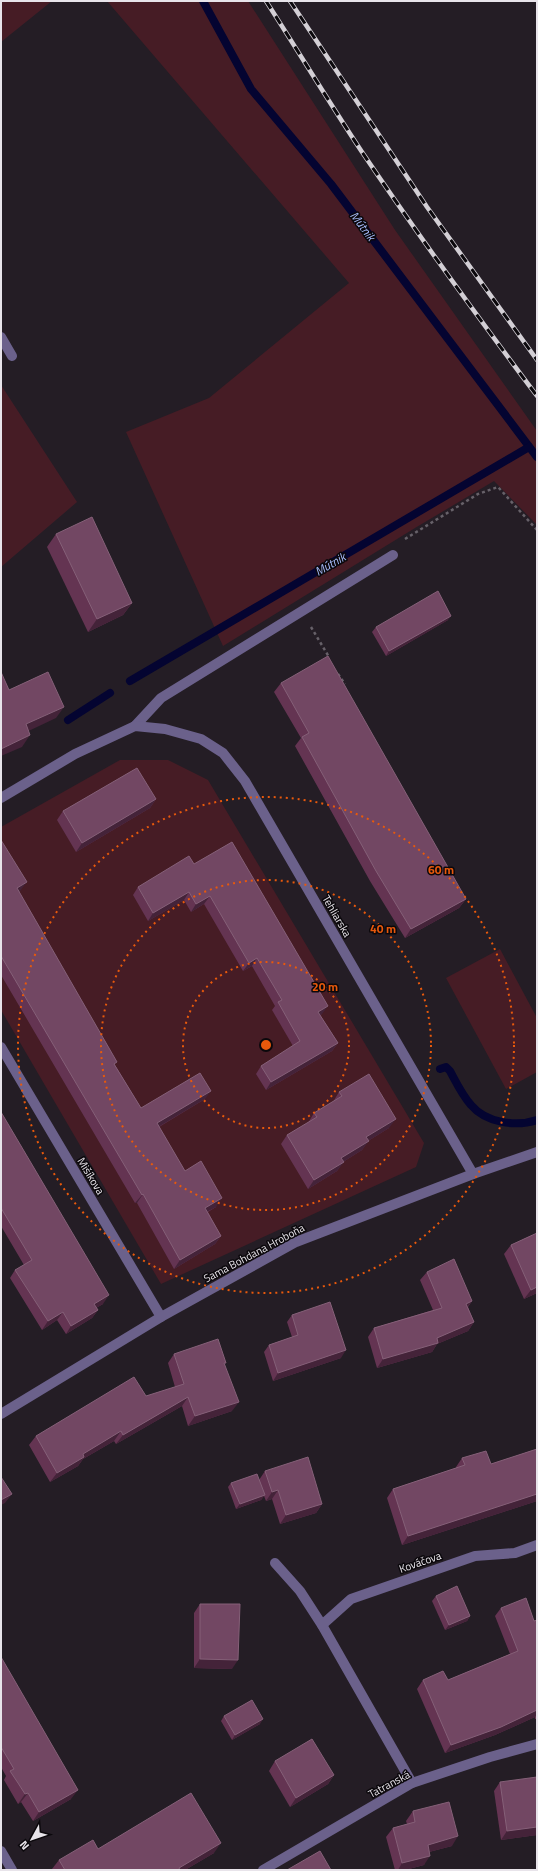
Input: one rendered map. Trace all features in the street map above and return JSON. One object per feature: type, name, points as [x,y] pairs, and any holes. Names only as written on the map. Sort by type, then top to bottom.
[{"type":"street","points":[[1,337],[12,356]]},
{"type":"street","points":[[1,798],[75,754],[135,726],[160,698],[393,555]]},
{"type":"street","name":"Tehliarska","points":[[135,726],[165,729],[201,739],[223,754],[245,781],[473,1174]]},
{"type":"street","name":"Mišíkova","points":[[1,1047],[161,1317]]},
{"type":"street","name":"Sama Bohdana Hroboňa","points":[[1,1414],[161,1317],[296,1242],[473,1174],[537,1152]]},
{"type":"street","name":"Kováčova","points":[[322,1625],[351,1599],[475,1556],[515,1553],[537,1545]]},
{"type":"street","points":[[275,1563],[300,1591],[322,1625],[412,1783]]},
{"type":"street","name":"Tatranská","points":[[263,1870],[412,1783],[490,1757],[537,1744]]},
{"type":"street","points":[[1,1851],[12,1870]]},
{"type":"path","points":[[393,555],[390,548],[478,494],[498,487],[537,530]]},
{"type":"path","points":[[301,611],[329,658]]},
{"type":"path","points":[[337,671],[345,684]]},
{"type":"shaded area","points":[[1,1],[52,1],[1,42]]},
{"type":"shaded area","points":[[107,1],[248,1],[395,230],[537,431],[537,525],[494,481],[223,646],[126,432],[209,398],[349,283]]},
{"type":"shaded area","points":[[1,385],[77,502],[1,567]]},
{"type":"shaded area","points":[[120,760],[168,760],[208,780],[424,1143],[416,1167],[161,1284],[1,1010],[1,827]]},
{"type":"shaded area","points":[[500,949],[537,1018],[537,1072],[506,1089],[446,978]]},
{"type":"building","points":[[92,517],[132,603],[97,619],[56,534]]},
{"type":"building","points":[[438,591],[451,616],[389,651],[376,627]]},
{"type":"building","points":[[328,656],[466,899],[411,929],[376,871],[302,737],[309,733],[281,683]]},
{"type":"building","points":[[1,672],[9,690],[48,672],[64,707],[26,724],[30,735],[1,749]]},
{"type":"building","points":[[137,768],[156,799],[82,843],[63,811]]},
{"type":"building","points":[[1,840],[27,882],[17,888],[117,1062],[114,1064],[141,1108],[200,1073],[211,1091],[157,1123],[185,1171],[201,1161],[222,1198],[205,1208],[221,1236],[180,1260],[143,1194],[142,1195],[1,956]]},
{"type":"building","points":[[232,842],[328,1006],[318,1012],[338,1043],[271,1082],[261,1066],[300,1041],[278,1002],[282,1000],[257,958],[249,963],[210,896],[196,904],[189,892],[153,913],[138,887],[189,856],[194,864]]},
{"type":"building","points":[[369,1074],[396,1119],[366,1137],[369,1141],[341,1158],[344,1162],[314,1180],[287,1135],[317,1117],[314,1113],[342,1096],[339,1092]]},
{"type":"building","points":[[1,1112],[109,1295],[94,1304],[98,1310],[71,1326],[63,1312],[48,1321],[15,1270],[32,1260],[1,1208]]},
{"type":"building","points":[[537,1233],[537,1287],[531,1290],[511,1245]]},
{"type":"building","points":[[454,1259],[472,1301],[466,1304],[474,1322],[437,1338],[438,1343],[383,1359],[374,1328],[442,1308],[427,1272]]},
{"type":"building","points":[[330,1302],[346,1350],[278,1373],[269,1345],[298,1335],[292,1315]]},
{"type":"building","points":[[218,1339],[226,1363],[224,1363],[239,1402],[195,1416],[188,1397],[123,1435],[121,1431],[83,1454],[84,1457],[57,1473],[36,1436],[134,1377],[146,1396],[184,1384],[174,1354]]},
{"type":"building","points":[[537,1449],[537,1494],[408,1536],[393,1489],[465,1465],[462,1458],[486,1451],[491,1464]]},
{"type":"building","points":[[308,1457],[322,1504],[286,1515],[278,1490],[272,1492],[265,1471]]},
{"type":"building","points":[[257,1474],[265,1495],[240,1504],[231,1483]]},
{"type":"building","points":[[1,1477],[12,1494],[1,1500]]},
{"type":"building","points":[[457,1586],[470,1616],[449,1625],[436,1596]]},
{"type":"building","points":[[526,1598],[534,1621],[537,1620],[537,1710],[501,1727],[451,1745],[423,1680],[443,1671],[448,1680],[518,1651],[501,1608]]},
{"type":"building","points":[[200,1604],[240,1604],[238,1660],[200,1659]]},
{"type":"building","points":[[1,1657],[78,1790],[39,1812],[28,1793],[25,1794],[10,1771],[14,1769],[1,1747]]},
{"type":"building","points":[[252,1700],[263,1719],[235,1735],[224,1716]]},
{"type":"building","points":[[312,1739],[334,1775],[296,1798],[275,1761]]},
{"type":"building","points":[[537,1777],[537,1827],[507,1831],[500,1782]]},
{"type":"building","points":[[191,1793],[221,1843],[179,1868],[180,1870],[65,1870],[59,1860],[93,1840],[98,1849]]},
{"type":"building","points":[[449,1802],[458,1836],[428,1845],[430,1856],[402,1863],[393,1828],[415,1822],[413,1811]]},
{"type":"building","points":[[320,1851],[331,1870],[287,1870]]},
{"type":"waterway","name":"Mútnik","points":[[203,1],[251,89],[331,184],[537,457]]},
{"type":"waterway","name":"Mútnik","points":[[130,681],[529,447]]},
{"type":"waterway","name":"Mútnik","points":[[68,720],[110,693]]},
{"type":"waterway","points":[[440,1069],[446,1067],[450,1071],[459,1088],[471,1105],[485,1116],[493,1120],[511,1123],[537,1120]]},
{"type":"railway","points":[[266,1],[383,183],[492,336],[537,396]]},
{"type":"railway","points":[[290,1],[427,207],[537,360]]}]
